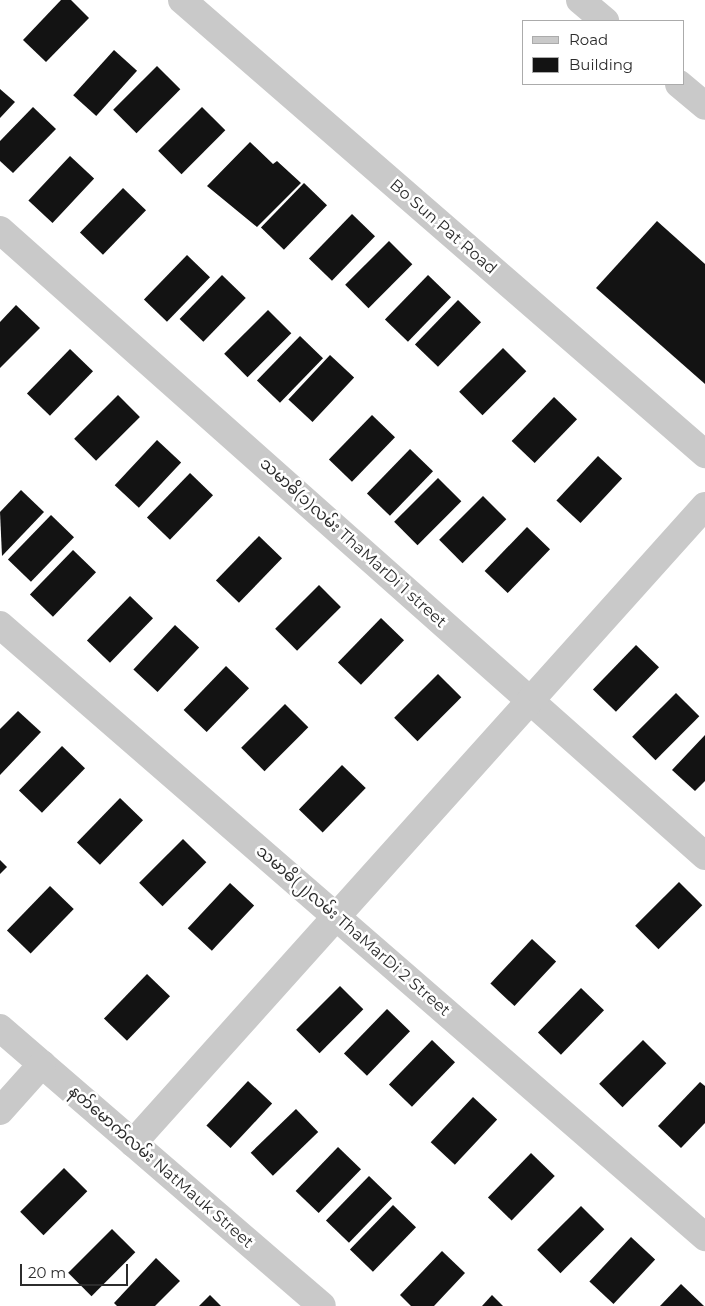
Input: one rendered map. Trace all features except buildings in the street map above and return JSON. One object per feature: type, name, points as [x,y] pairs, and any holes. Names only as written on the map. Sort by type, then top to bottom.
[{"type":"street","name":"Bo Sun Pat Road","points":[[182,0],[705,454]]},
{"type":"street","points":[[580,0],[604,20]]},
{"type":"street","points":[[680,85],[705,106]]},
{"type":"street","name":"သမာဓိ(၁)လမ်း ThaMarDi 1 street","points":[[0,230],[705,856]]},
{"type":"street","points":[[133,1143],[705,506]]},
{"type":"street","name":"သမာဓိ(၂)လမ်း ThaMarDi 2 Street","points":[[0,625],[705,1237]]},
{"type":"street","name":"နတ်မောက်လမ်း NatMauk Street","points":[[0,1028],[322,1306]]},
{"type":"street","points":[[0,1111],[42,1064]]}]
